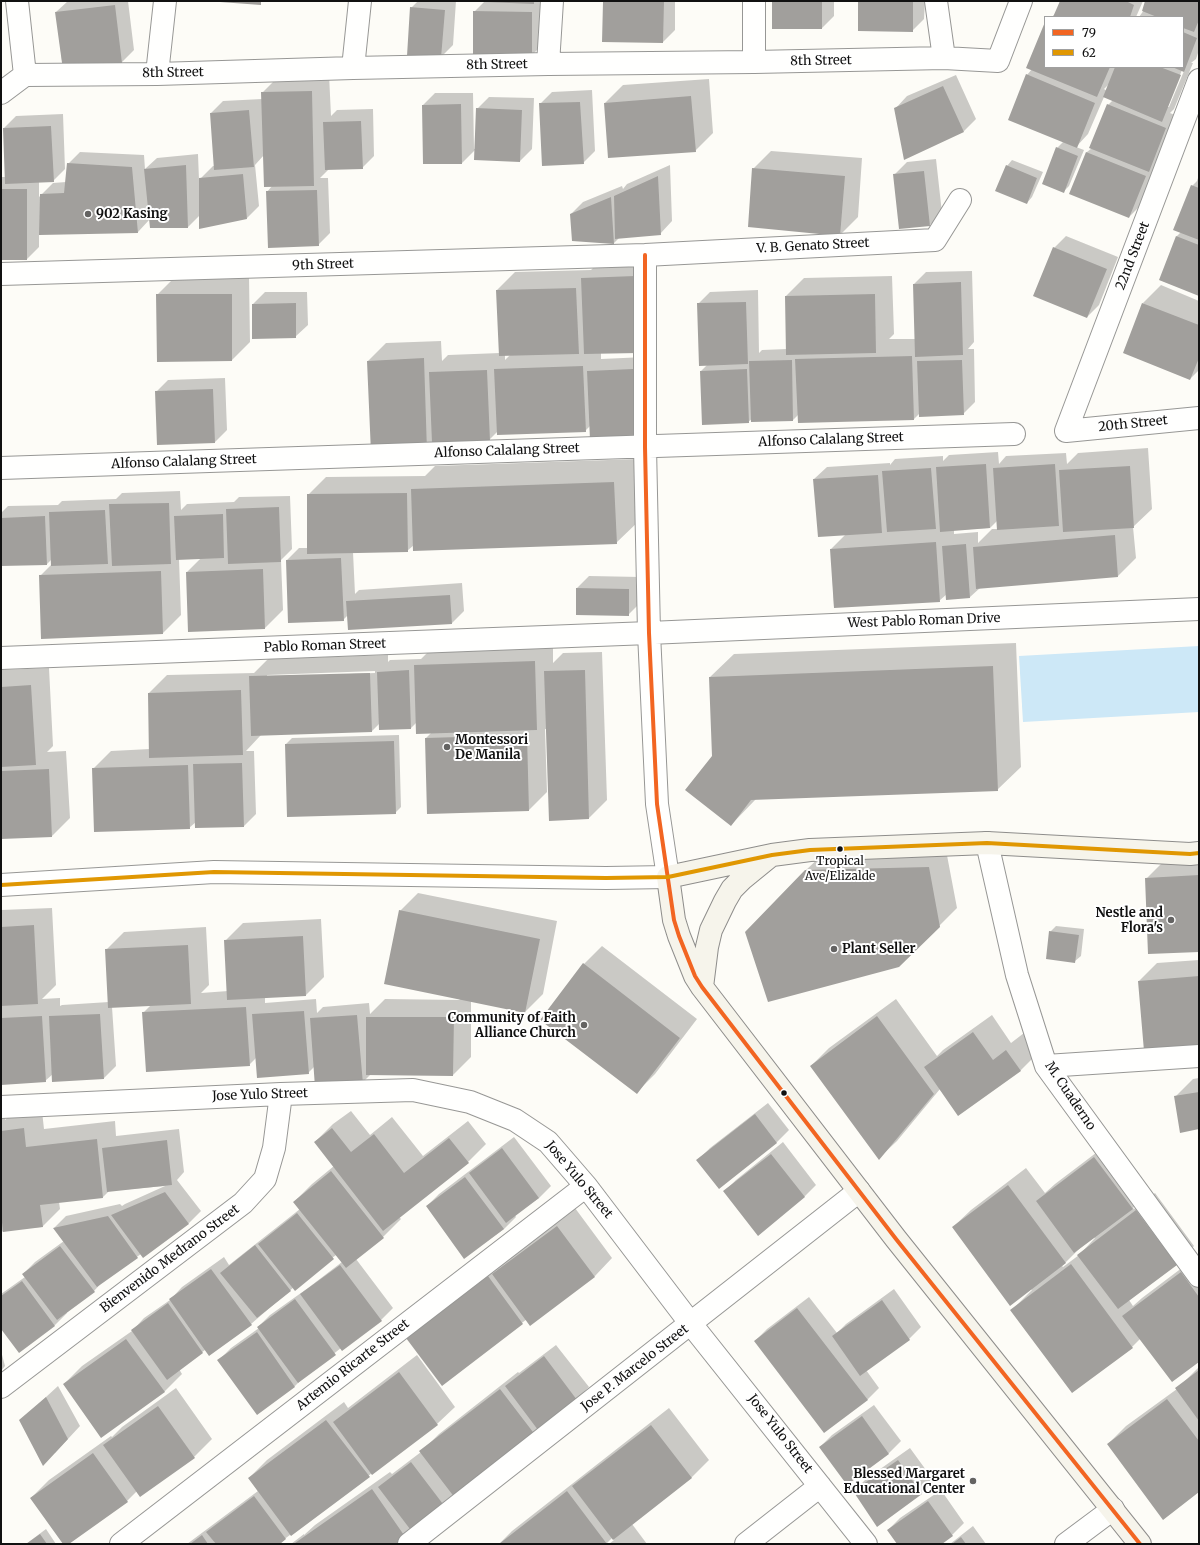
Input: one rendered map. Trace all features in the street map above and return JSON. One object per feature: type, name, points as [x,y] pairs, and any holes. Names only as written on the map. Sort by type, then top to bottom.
[{"type":"street","points":[[1,93],[26,75],[17,1]]},
{"type":"street","points":[[157,74],[165,1]]},
{"type":"street","points":[[353,68],[360,1]]},
{"type":"street","points":[[548,64],[552,1]]},
{"type":"street","points":[[754,1],[754,62]]},
{"type":"street","points":[[936,1],[944,58]]},
{"type":"street","name":"8th Street","points":[[26,75],[157,74],[548,64],[944,58],[998,61],[1021,1]]},
{"type":"street","name":"22nd Street","points":[[1066,431],[1199,80]]},
{"type":"street","name":"V. B. Genato Street","points":[[645,255],[935,240],[960,200]]},
{"type":"street","points":[[645,255],[645,447],[649,633],[657,804],[674,920],[679,936],[695,976],[702,987],[859,1191],[1140,1544]]},
{"type":"street","name":"9th Street","points":[[1,274],[645,255]]},
{"type":"street","name":"20th Street","points":[[1066,431],[1199,418]]},
{"type":"street","name":"Alfonso Calalang Street","points":[[1,468],[1014,434]]},
{"type":"street","name":"West Pablo Roman Drive","points":[[649,633],[1199,609]]},
{"type":"street","name":"Pablo Roman Street","points":[[1,658],[649,633]]},
{"type":"street","points":[[1,885],[214,872],[606,878],[668,877],[772,855],[810,850],[988,843],[1190,854],[1199,853]]},
{"type":"street","name":"M. Cuaderno","points":[[988,843],[1017,975],[1046,1066],[1191,1255],[1199,1276]]},
{"type":"street","points":[[702,987],[707,946],[711,930],[724,900],[742,879],[772,855]]},
{"type":"street","points":[[1046,1066],[1199,1056]]},
{"type":"street","name":"Jose Yulo Street","points":[[1,1107],[281,1094],[413,1090],[470,1102],[515,1120],[548,1142],[586,1186],[691,1324],[866,1544]]},
{"type":"street","name":"Bienvenido Medrano Street","points":[[1,1387],[243,1203],[265,1179],[274,1148],[281,1094]]},
{"type":"street","name":"Artemio Ricarte Street","points":[[122,1544],[586,1186]]},
{"type":"street","name":"Jose P. Marcelo Street","points":[[409,1544],[859,1191]]},
{"type":"street","points":[[746,1544],[820,1486]]},
{"type":"street","points":[[1066,1544],[1112,1509]]},
{"type":"water","points":[[1199,646],[1199,712],[1023,722],[1019,656]]},
{"type":"building","points":[[261,1],[261,5],[220,2]]},
{"type":"building","points":[[534,1],[534,4],[485,2]]},
{"type":"building","points":[[772,1],[822,1],[822,29],[772,29]]},
{"type":"building","points":[[858,1],[913,1],[913,32],[858,31]]},
{"type":"building","points":[[1060,1],[1126,1],[1134,5],[1130,16],[1053,16]]},
{"type":"building","points":[[1145,1],[1199,1],[1199,20],[1194,32],[1184,28],[1184,16],[1154,16],[1142,11]]},
{"type":"building","points":[[603,2],[664,2],[663,43],[602,42]]},
{"type":"building","points":[[115,5],[122,63],[63,70],[55,12]]},
{"type":"building","points":[[410,7],[445,10],[441,58],[407,56]]},
{"type":"building","points":[[473,11],[532,12],[532,57],[473,56]]},
{"type":"building","points":[[1044,24],[1044,68],[1110,68],[1097,97],[1026,68]]},
{"type":"building","points":[[1184,32],[1197,38],[1184,72],[1174,68],[1184,68]]},
{"type":"building","points":[[1115,68],[1163,68],[1181,75],[1162,122],[1103,97]]},
{"type":"building","points":[[1026,74],[1095,103],[1077,148],[1008,120]]},
{"type":"building","points":[[943,86],[964,132],[904,160],[894,108]]},
{"type":"building","points":[[312,91],[314,186],[264,187],[261,92]]},
{"type":"building","points":[[691,96],[696,152],[608,158],[604,103]]},
{"type":"building","points":[[580,102],[584,164],[542,166],[539,103]]},
{"type":"building","points":[[461,104],[462,164],[423,164],[422,105]]},
{"type":"building","points":[[1107,104],[1166,128],[1149,172],[1089,148]]},
{"type":"building","points":[[476,108],[522,110],[520,162],[474,160]]},
{"type":"building","points":[[249,110],[254,167],[214,170],[210,113]]},
{"type":"building","points":[[361,121],[363,169],[325,170],[323,122]]},
{"type":"building","points":[[51,126],[54,182],[5,184],[3,128]]},
{"type":"building","points":[[1056,147],[1078,156],[1064,193],[1042,184]]},
{"type":"building","points":[[1086,152],[1146,176],[1129,218],[1069,194]]},
{"type":"building","name":"902 Kasing","points":[[67,163],[132,167],[138,233],[39,235],[40,194],[64,193]]},
{"type":"building","points":[[186,165],[188,228],[150,228],[144,169]]},
{"type":"building","points":[[1006,165],[1037,178],[1027,204],[995,191]]},
{"type":"building","points":[[752,168],[845,176],[840,236],[748,227]]},
{"type":"building","points":[[924,171],[930,226],[899,229],[893,174]]},
{"type":"building","points":[[243,174],[247,219],[199,229],[199,178]]},
{"type":"building","points":[[658,176],[661,235],[615,239],[614,196]]},
{"type":"building","points":[[1191,185],[1199,188],[1199,240],[1173,230]]},
{"type":"building","points":[[1,189],[27,189],[27,260],[1,260]]},
{"type":"building","points":[[317,190],[319,246],[268,248],[266,191]]},
{"type":"building","points":[[611,197],[614,244],[572,241],[570,214]]},
{"type":"building","points":[[1176,236],[1199,245],[1199,296],[1159,280]]},
{"type":"building","points":[[1053,247],[1107,269],[1087,318],[1033,296]]},
{"type":"building","points":[[635,276],[638,353],[584,354],[581,278]]},
{"type":"building","points":[[961,282],[963,355],[915,357],[913,284]]},
{"type":"building","points":[[576,288],[579,354],[499,356],[496,290]]},
{"type":"building","points":[[156,294],[232,294],[232,361],[157,362]]},
{"type":"building","points":[[875,294],[876,353],[786,355],[785,296]]},
{"type":"building","points":[[746,302],[748,364],[699,366],[697,303]]},
{"type":"building","points":[[296,303],[296,338],[252,339],[252,304]]},
{"type":"building","points":[[1142,303],[1199,325],[1199,358],[1190,380],[1123,353]]},
{"type":"building","points":[[912,356],[914,420],[798,423],[795,359]]},
{"type":"building","points":[[424,358],[427,451],[371,453],[367,361]]},
{"type":"building","points":[[792,360],[793,421],[751,422],[749,361]]},
{"type":"building","points":[[962,360],[964,415],[919,417],[917,361]]},
{"type":"building","points":[[583,366],[586,432],[497,435],[494,369]]},
{"type":"building","points":[[633,369],[635,439],[590,440],[587,371]]},
{"type":"building","points":[[747,369],[749,423],[702,425],[700,371]]},
{"type":"building","points":[[487,370],[490,441],[432,443],[429,372]]},
{"type":"building","points":[[213,389],[215,443],[157,445],[155,391]]},
{"type":"building","points":[[986,464],[990,528],[940,532],[936,467]]},
{"type":"building","points":[[1055,464],[1059,526],[997,530],[993,468]]},
{"type":"building","points":[[1130,466],[1134,528],[1063,532],[1059,470]]},
{"type":"building","points":[[931,468],[936,529],[887,532],[882,471]]},
{"type":"building","points":[[878,475],[882,533],[818,537],[813,479]]},
{"type":"building","points":[[614,482],[617,544],[413,551],[411,489]]},
{"type":"building","points":[[407,493],[408,552],[307,554],[307,494]]},
{"type":"building","points":[[169,503],[171,564],[112,566],[109,504]]},
{"type":"building","points":[[279,507],[281,562],[228,564],[226,509]]},
{"type":"building","points":[[105,510],[108,564],[51,566],[49,512]]},
{"type":"building","points":[[223,514],[224,558],[176,560],[174,516]]},
{"type":"building","points":[[45,516],[47,565],[1,566],[1,518]]},
{"type":"building","points":[[1115,535],[1118,577],[976,589],[973,547]]},
{"type":"building","points":[[936,542],[940,602],[834,608],[830,549]]},
{"type":"building","points":[[966,544],[970,598],[946,600],[942,546]]},
{"type":"building","points":[[341,558],[344,621],[288,623],[286,560]]},
{"type":"building","points":[[263,569],[265,629],[188,632],[186,572]]},
{"type":"building","points":[[161,571],[163,634],[41,639],[39,575]]},
{"type":"building","points":[[576,588],[629,589],[629,616],[576,615]]},
{"type":"building","points":[[450,595],[452,624],[348,630],[346,601]]},
{"type":"building","points":[[535,661],[537,730],[416,734],[414,665]]},
{"type":"building","points":[[993,666],[998,791],[751,800],[731,826],[685,790],[712,756],[709,677]]},
{"type":"building","points":[[409,670],[411,729],[379,730],[377,672]]},
{"type":"building","points":[[585,670],[589,819],[549,821],[544,671]]},
{"type":"building","points":[[370,673],[372,732],[251,736],[249,676]]},
{"type":"building","points":[[31,685],[36,765],[1,767],[1,687]]},
{"type":"building","points":[[241,690],[243,755],[149,758],[148,693]]},
{"type":"building","points":[[527,735],[529,811],[427,814],[425,738]]},
{"type":"building","points":[[394,741],[396,814],[287,817],[285,744]]},
{"type":"building","points":[[242,763],[244,827],[195,828],[193,764]]},
{"type":"building","points":[[188,765],[190,829],[94,832],[92,768]]},
{"type":"building","points":[[49,769],[52,837],[1,839],[1,771]]},
{"type":"building","name":"Plant Seller","points":[[929,867],[940,927],[899,967],[768,1002],[745,932],[805,870]]},
{"type":"building","points":[[1199,875],[1199,952],[1148,954],[1145,878]]},
{"type":"building","points":[[399,910],[540,939],[525,1013],[384,984]]},
{"type":"building","points":[[34,925],[38,1004],[1,1006],[1,927]]},
{"type":"building","points":[[1049,931],[1079,935],[1075,963],[1046,959]]},
{"type":"building","points":[[303,936],[306,996],[227,1000],[224,940]]},
{"type":"building","points":[[188,945],[191,1004],[108,1008],[105,949]]},
{"type":"building","points":[[583,963],[680,1038],[637,1094],[540,1020]]},
{"type":"building","points":[[1199,976],[1199,1047],[1144,1051],[1138,981]]},
{"type":"building","points":[[246,1007],[250,1066],[146,1072],[142,1012]]},
{"type":"building","points":[[304,1011],[309,1074],[257,1078],[252,1014]]},
{"type":"building","points":[[100,1014],[104,1079],[52,1082],[49,1016]]},
{"type":"building","points":[[357,1015],[363,1084],[315,1087],[310,1018]]},
{"type":"building","points":[[42,1016],[46,1082],[1,1085],[1,1018]]},
{"type":"building","points":[[877,1016],[934,1094],[879,1160],[810,1066]]},
{"type":"building","points":[[366,1017],[454,1017],[453,1076],[366,1075]]},
{"type":"building","points":[[973,1032],[993,1060],[1006,1050],[1021,1071],[958,1116],[924,1067]]},
{"type":"building","points":[[1199,1092],[1199,1129],[1180,1133],[1174,1096]]},
{"type":"building","points":[[755,1114],[777,1143],[719,1189],[696,1160]]},
{"type":"building","points":[[24,1128],[26,1147],[97,1139],[103,1198],[40,1205],[43,1227],[3,1232],[1,1213],[1,1131]]},
{"type":"building","points":[[332,1128],[351,1152],[374,1134],[404,1173],[449,1138],[469,1163],[383,1231],[314,1142]]},
{"type":"building","points":[[167,1140],[172,1185],[107,1192],[102,1148]]},
{"type":"building","points":[[502,1148],[539,1198],[506,1223],[469,1173]]},
{"type":"building","points":[[771,1154],[805,1197],[758,1236],[723,1191]]},
{"type":"building","points":[[1094,1157],[1133,1209],[1074,1253],[1036,1201]]},
{"type":"building","points":[[331,1171],[384,1238],[346,1268],[293,1202]]},
{"type":"building","points":[[465,1177],[504,1229],[464,1259],[426,1206]]},
{"type":"building","points":[[1008,1185],[1066,1263],[1010,1306],[952,1227]]},
{"type":"building","points":[[165,1192],[189,1224],[143,1258],[111,1215]]},
{"type":"building","points":[[1136,1210],[1177,1265],[1118,1309],[1077,1255]]},
{"type":"building","points":[[297,1213],[334,1259],[295,1291],[258,1244]]},
{"type":"building","points":[[108,1216],[138,1258],[97,1287],[53,1228]]},
{"type":"building","points":[[557,1226],[595,1277],[530,1326],[492,1274]]},
{"type":"building","points":[[255,1245],[291,1291],[257,1318],[220,1273]]},
{"type":"building","points":[[60,1246],[95,1292],[57,1320],[22,1274]]},
{"type":"building","points":[[1071,1264],[1133,1348],[1072,1393],[1010,1310]]},
{"type":"building","points":[[340,1265],[382,1321],[342,1351],[300,1294]]},
{"type":"building","points":[[211,1269],[252,1325],[209,1356],[169,1299]]},
{"type":"building","points":[[1181,1272],[1199,1297],[1199,1362],[1172,1382],[1122,1316]]},
{"type":"building","points":[[488,1276],[523,1324],[442,1386],[406,1338]]},
{"type":"building","points":[[22,1281],[55,1326],[19,1353],[1,1329],[1,1296]]},
{"type":"building","points":[[295,1299],[336,1355],[298,1383],[257,1327]]},
{"type":"building","points":[[882,1300],[910,1340],[860,1376],[832,1336]]},
{"type":"building","points":[[168,1303],[203,1353],[167,1380],[131,1330]]},
{"type":"building","points":[[797,1308],[868,1400],[824,1433],[754,1341]]},
{"type":"building","points":[[257,1332],[295,1387],[257,1415],[217,1360]]},
{"type":"building","points":[[126,1339],[165,1392],[101,1438],[63,1384]]},
{"type":"building","points":[[544,1356],[577,1400],[538,1430],[505,1386]]},
{"type":"building","points":[[1199,1370],[1199,1421],[1175,1388]]},
{"type":"building","points":[[399,1372],[438,1425],[372,1475],[333,1422]]},
{"type":"building","points":[[500,1389],[536,1436],[455,1498],[419,1451]]},
{"type":"building","points":[[46,1397],[68,1439],[43,1466],[19,1420]]},
{"type":"building","points":[[1167,1399],[1199,1441],[1199,1492],[1163,1520],[1107,1444]]},
{"type":"building","points":[[158,1406],[195,1458],[140,1497],[103,1445]]},
{"type":"building","points":[[862,1416],[889,1454],[847,1485],[819,1447]]},
{"type":"building","points":[[326,1420],[370,1477],[291,1536],[248,1478]]},
{"type":"building","points":[[651,1425],[692,1478],[613,1540],[572,1486]]},
{"type":"building","points":[[93,1453],[128,1502],[69,1544],[63,1544],[30,1498]]},
{"type":"building","points":[[898,1460],[922,1494],[877,1527],[853,1491]]},
{"type":"building","points":[[411,1462],[446,1508],[413,1533],[378,1487]]},
{"type":"building","points":[[372,1489],[406,1538],[398,1544],[295,1543]]},
{"type":"building","points":[[567,1491],[607,1544],[499,1544]]},
{"type":"building","points":[[254,1496],[286,1539],[280,1544],[216,1544],[206,1532]]},
{"type":"building","points":[[928,1501],[953,1536],[942,1544],[897,1544],[887,1530]]},
{"type":"building","points":[[40,1534],[47,1544],[26,1544]]},
{"type":"building","points":[[202,1535],[208,1544],[190,1544]]},
{"type":"building","points":[[961,1537],[966,1544],[952,1544]]},
{"type":"transit line","name":"79","points":[[645,255],[645,447],[649,633],[657,804],[674,920],[679,936],[695,976],[702,987],[896,1239],[1140,1544]]},
{"type":"transit line","name":"62","points":[[1,885],[214,872],[606,878],[668,877],[772,855],[810,850],[987,843],[1190,854],[1199,853]]},
{"type":"place","name":"902 Kasing","points":[[88,214]]},
{"type":"place","name":"Montessori De Manila","points":[[447,747]]},
{"type":"place","name":"Tropical Ave/Elizalde","points":[[840,849]]},
{"type":"place","name":"Nestle and Flora's","points":[[1171,920]]},
{"type":"place","name":"Plant Seller","points":[[834,949]]},
{"type":"place","name":"Community of Faith Alliance Church","points":[[584,1025]]},
{"type":"place","name":"Blessed Margaret Educational Center","points":[[973,1481]]}]
